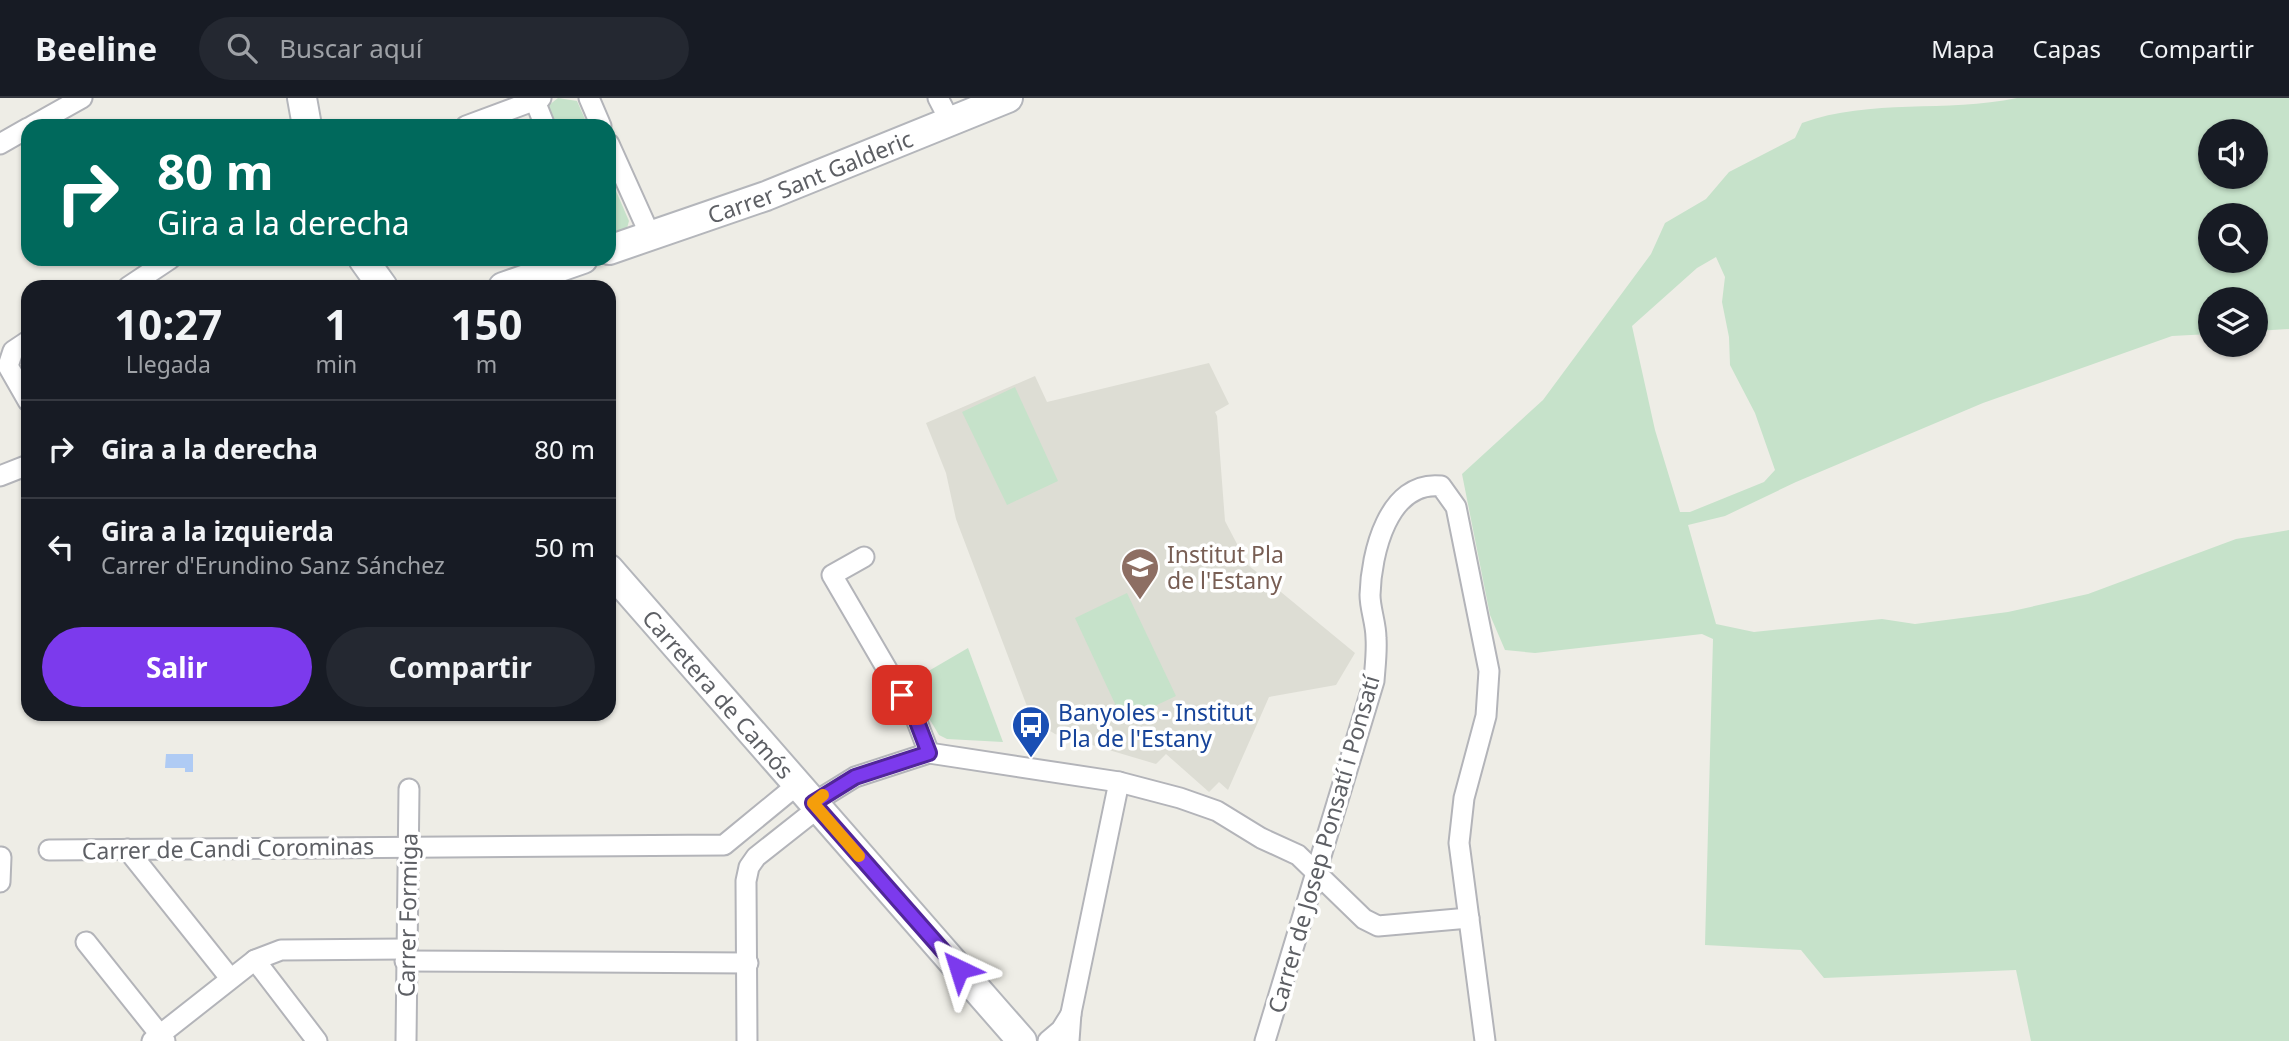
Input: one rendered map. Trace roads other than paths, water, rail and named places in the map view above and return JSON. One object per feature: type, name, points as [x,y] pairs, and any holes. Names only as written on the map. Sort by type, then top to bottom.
[{"type":"street","points":[[44,119],[82,98]]},
{"type":"street","points":[[302,98],[306,119]]},
{"type":"street","points":[[589,98],[598,119]]},
{"type":"street","points":[[938,98],[951,123]]},
{"type":"street","name":"Carrer Sant Galderic","points":[[616,247],[766,196],[1008,98]]},
{"type":"street","points":[[485,119],[538,99],[543,119]]},
{"type":"street","points":[[0,144],[21,132]]},
{"type":"street","points":[[616,160],[650,235]]},
{"type":"street","points":[[138,280],[160,266]]},
{"type":"street","points":[[523,280],[563,266]]},
{"type":"street","points":[[21,346],[13,351],[8,366],[21,389]]},
{"type":"street","points":[[0,475],[21,468]]},
{"type":"street","name":"Carrer de Josep Ponsatí i Ponsatí","points":[[1265,1041],[1374,681],[1376,637],[1370,597],[1373,566],[1384,525],[1405,495],[1429,484],[1441,486],[1450,495],[1455,507],[1489,671],[1486,716],[1475,750],[1460,825],[1459,843],[1469,918]]},
{"type":"street","points":[[864,557],[832,575],[916,719],[929,753]]},
{"type":"street","name":"Carretera de Camós","points":[[616,577],[1023,1041]]},
{"type":"street","points":[[756,857],[736,835],[855,777],[929,753],[1119,782],[1217,811],[1261,838],[1298,855],[1364,919],[1378,926],[1469,918],[1485,1041]]},
{"type":"street","points":[[1069,1041],[1071,1013],[1119,782]]},
{"type":"street","name":"Carrer Formiga","points":[[406,1041],[409,789]]},
{"type":"street","points":[[747,1041],[746,881],[749,867],[809,799]]},
{"type":"street","name":"Carrer de Candi Corominas","points":[[49,850],[724,845],[736,835]]},
{"type":"street","points":[[127,849],[230,978]]},
{"type":"street","points":[[0,882],[1,858]]},
{"type":"street","points":[[86,942],[159,1039],[230,978],[256,960],[281,950],[748,963]]},
{"type":"street","points":[[256,960],[317,1041]]},
{"type":"street","points":[[1048,1041],[1061,1030],[1071,1013]]},
{"type":"water","points":[[166,754],[193,754],[193,772],[185,772],[185,768],[165,768]]},
{"type":"place","name":"Institut Pla de l'Estany","points":[[1140,601]]},
{"type":"place","name":"Banyoles - Institut Pla de l'Estany","points":[[1031,759]]}]
